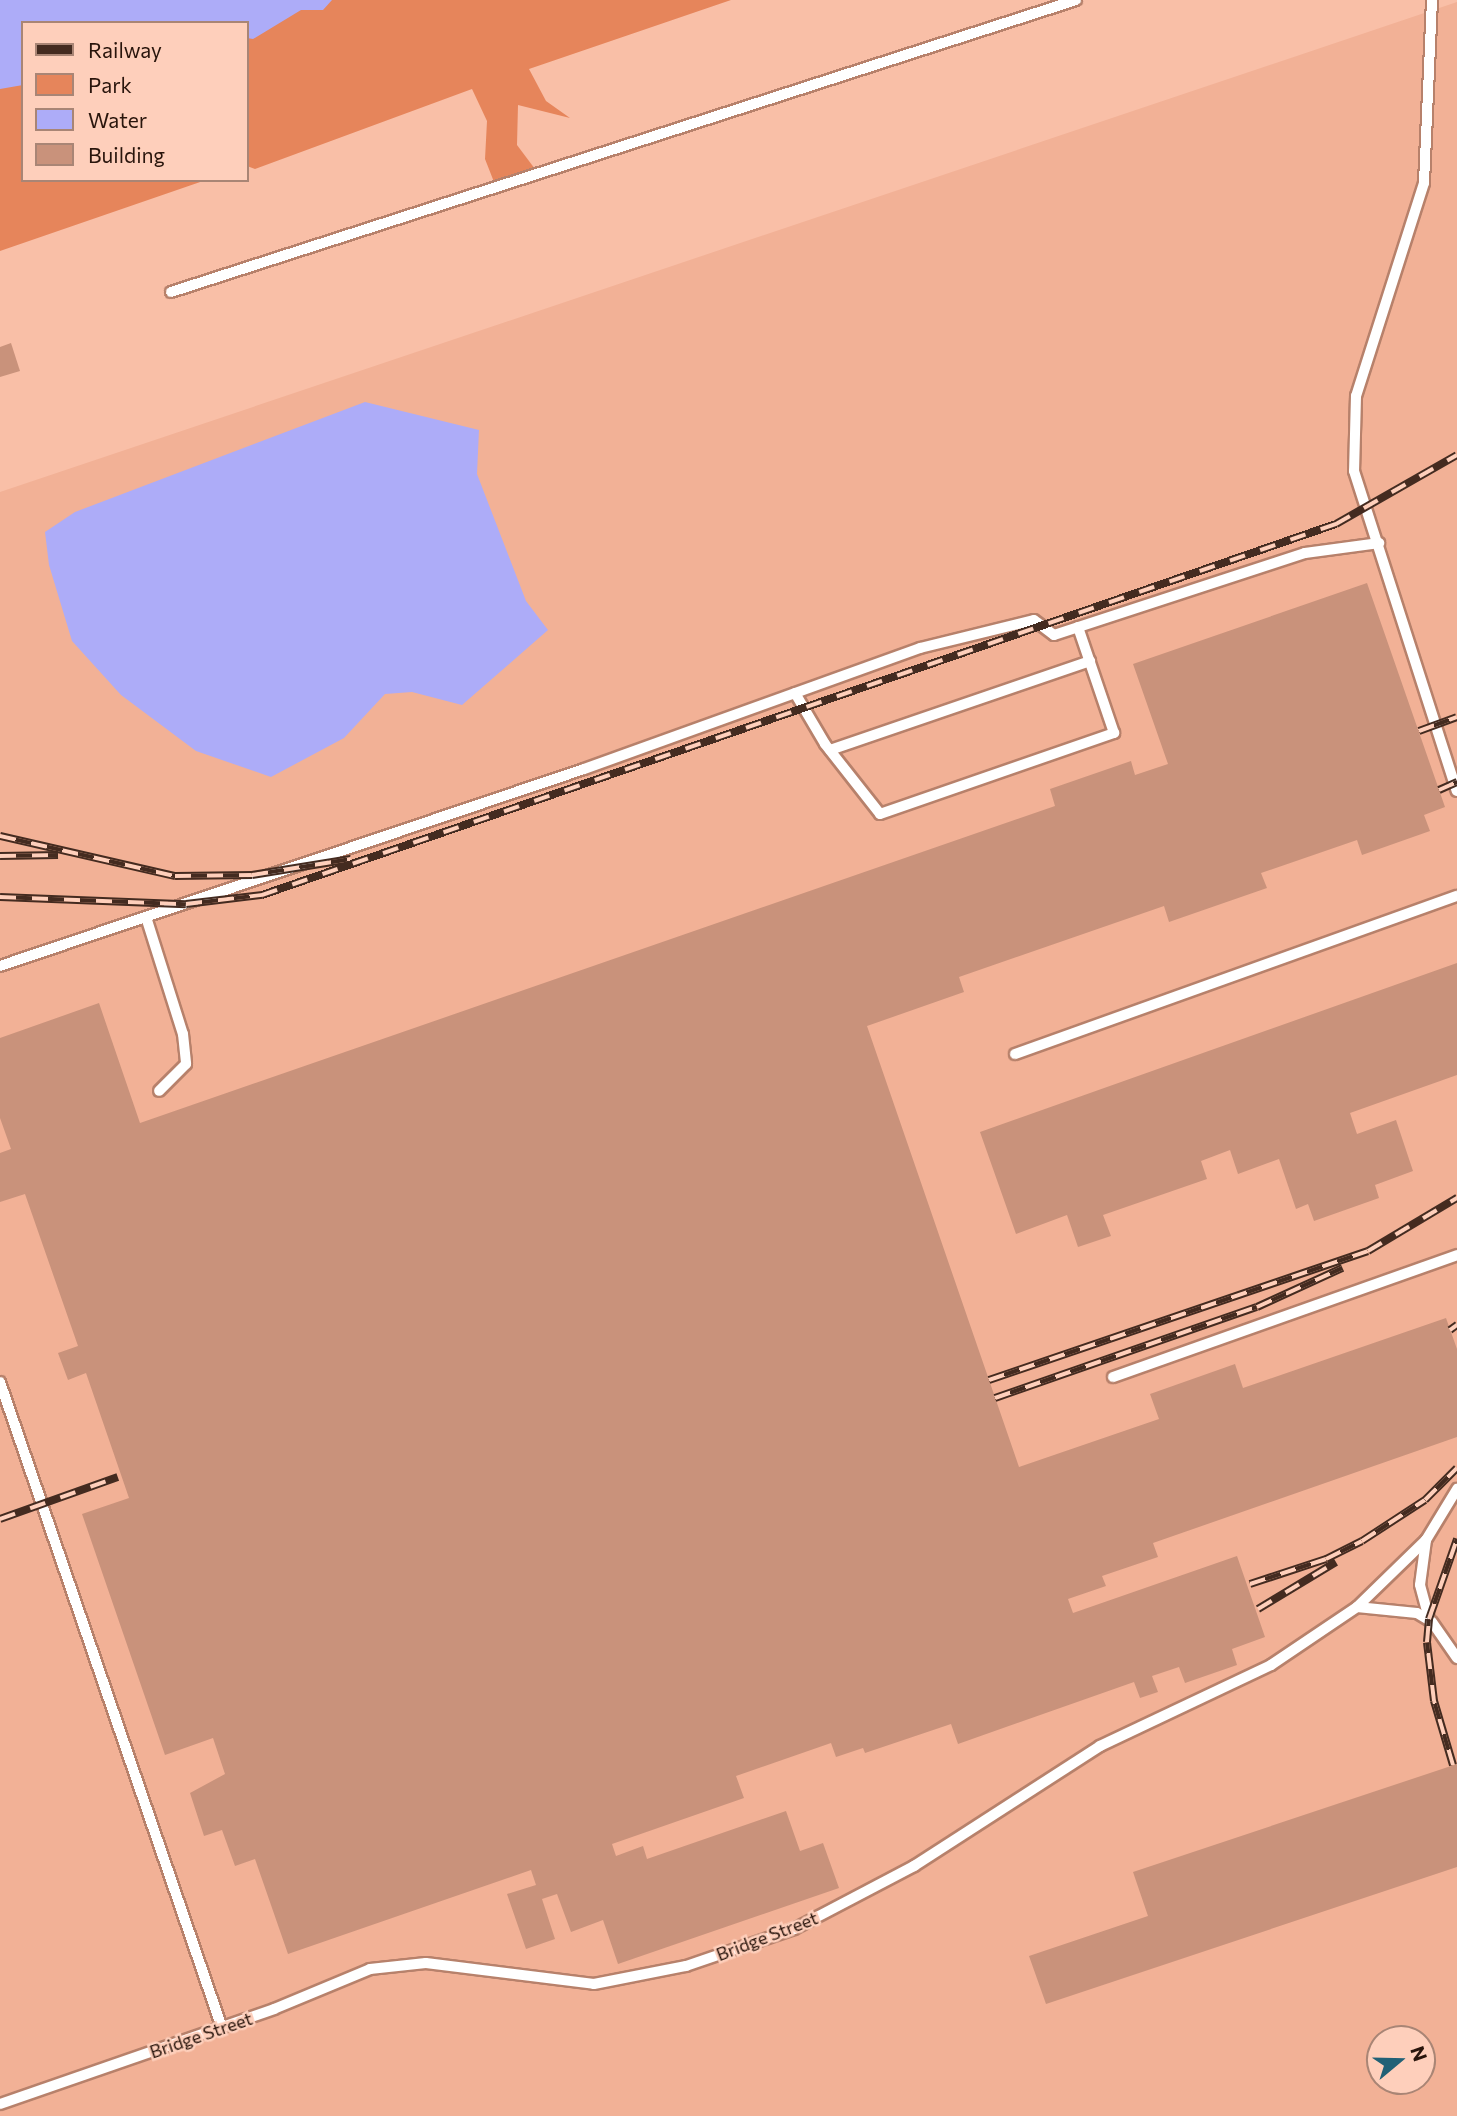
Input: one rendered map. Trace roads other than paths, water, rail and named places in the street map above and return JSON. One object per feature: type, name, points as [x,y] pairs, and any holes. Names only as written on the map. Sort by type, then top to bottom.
[{"type":"lane","points":[[172,292],[1076,0]]},
{"type":"lane","points":[[1433,0],[1424,183],[1356,396],[1354,471],[1457,791]]},
{"type":"lane","points":[[0,966],[920,648],[1034,620],[1054,635],[1305,553],[1379,543]]},
{"type":"lane","points":[[794,693],[830,750],[880,814],[1114,733],[1078,627]]},
{"type":"lane","points":[[830,750],[1090,661]]},
{"type":"lane","points":[[1015,1054],[1457,895]]},
{"type":"lane","points":[[146,917],[183,1034],[186,1065],[159,1090]]},
{"type":"lane","points":[[1113,1377],[1457,1255]]},
{"type":"lane","points":[[0,1382],[222,2028]]},
{"type":"lane","points":[[1457,1489],[1426,1540],[1420,1585],[1429,1619],[1457,1658]]},
{"type":"lane","name":"Bridge Street","points":[[0,2104],[222,2028],[370,1969],[426,1963],[594,1984],[686,1966],[794,1929],[914,1866],[1100,1746],[1271,1665],[1357,1607],[1426,1540]]},
{"type":"lane","points":[[1357,1607],[1398,1608],[1429,1619]]},
{"type":"water","points":[[0,0],[332,0],[323,10],[301,10],[253,39],[248,38],[248,21],[21,21],[21,85],[0,89]]},
{"type":"water","points":[[365,402],[479,430],[477,474],[526,601],[548,630],[462,705],[412,692],[385,694],[344,738],[271,777],[196,751],[121,695],[72,641],[49,565],[45,532],[75,512]]},
{"type":"railway","points":[[0,897],[186,904],[262,895],[1336,524],[1457,455]]},
{"type":"railway","points":[[1419,731],[1457,717]]},
{"type":"railway","points":[[1439,790],[1457,782]]},
{"type":"railway","points":[[0,836],[175,876],[252,875],[351,859]]},
{"type":"railway","points":[[0,856],[58,855]]},
{"type":"railway","points":[[989,1380],[1368,1251],[1457,1198]]},
{"type":"railway","points":[[995,1398],[1257,1307],[1342,1268]]},
{"type":"railway","points":[[1450,1330],[1457,1325]]},
{"type":"railway","points":[[1250,1584],[1326,1559],[1362,1541],[1425,1500],[1457,1468]]},
{"type":"railway","points":[[0,1519],[118,1477]]},
{"type":"railway","points":[[1453,1765],[1434,1701],[1427,1642],[1429,1619],[1457,1539]]},
{"type":"railway","points":[[1258,1609],[1336,1562]]}]
